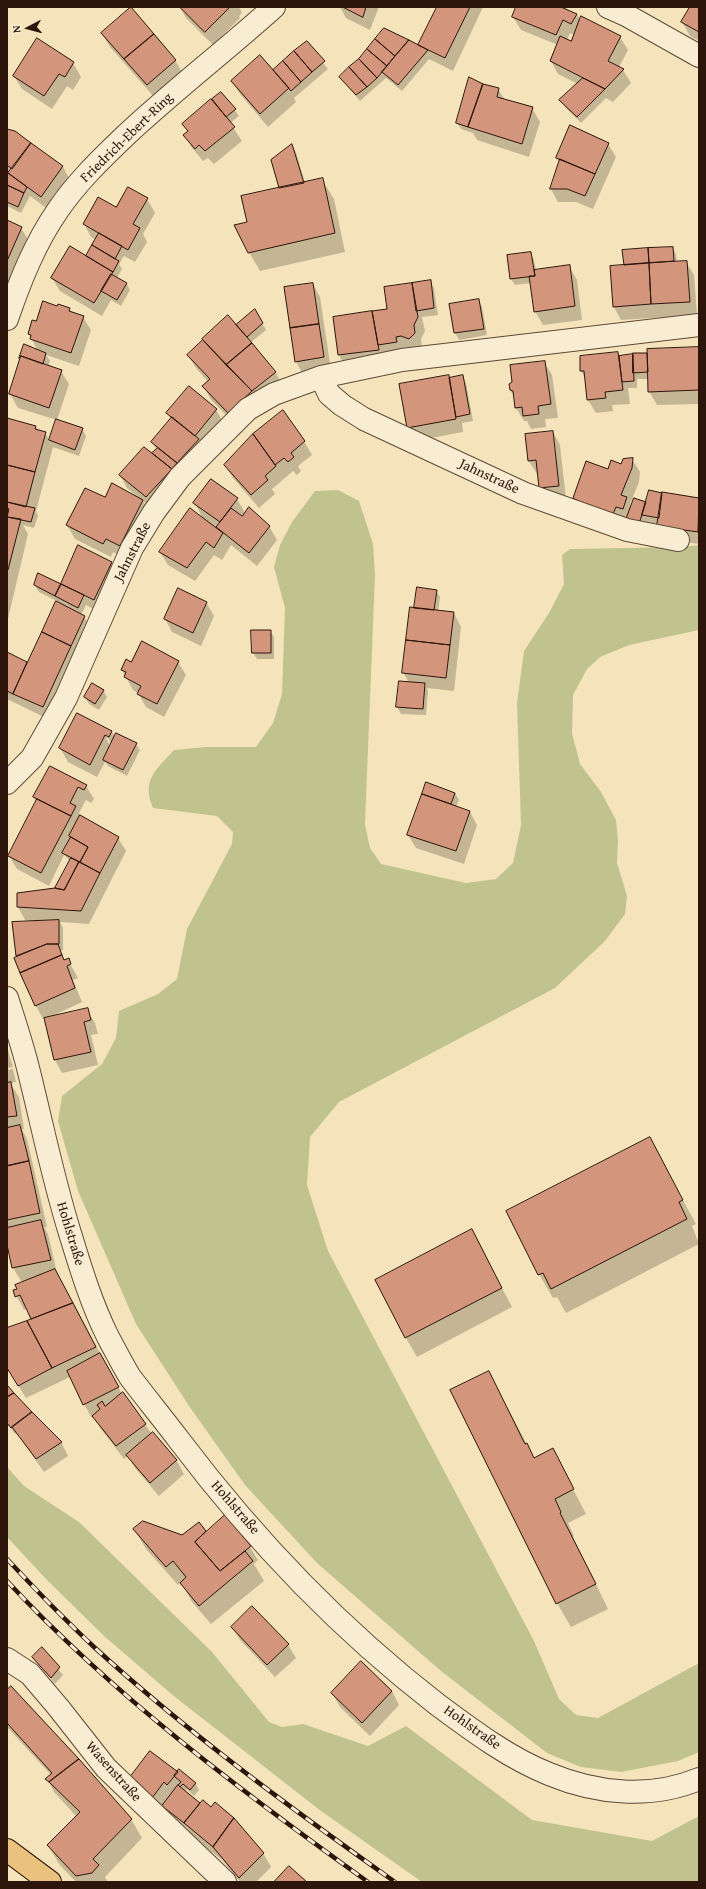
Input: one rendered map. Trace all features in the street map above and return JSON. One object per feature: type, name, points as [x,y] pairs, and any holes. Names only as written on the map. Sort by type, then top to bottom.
[{"type":"main road","points":[[7,1850],[50,1882]]},
{"type":"street","name":"Friedrich-Ebert-Ring","points":[[7,319],[20,283],[39,242],[58,209],[92,167],[143,119],[274,7]]},
{"type":"street","points":[[608,7],[699,56]]},
{"type":"street","name":"Jahnstraße","points":[[7,784],[32,758],[66,698],[132,548],[154,512],[180,477],[248,409],[274,394],[321,377],[402,360],[699,325]]},
{"type":"street","name":"Jahnstraße","points":[[321,377],[329,394],[342,405],[364,418],[523,493],[627,530],[678,540]]},
{"type":"street","name":"Hohlstraße","points":[[7,998],[26,1061],[60,1202],[83,1277],[107,1333],[129,1374],[198,1465],[240,1514],[330,1610],[407,1681],[458,1720],[503,1750],[548,1774],[586,1787],[619,1792],[659,1791],[687,1784],[699,1779]]},
{"type":"street","name":"Wasenstraße","points":[[7,1659],[30,1674],[106,1768],[225,1882]]},
{"type":"green space","points":[[338,490],[359,501],[373,544],[375,575],[365,824],[370,848],[381,864],[466,883],[496,879],[513,863],[521,825],[517,703],[524,651],[549,613],[564,584],[562,555],[570,549],[683,547],[699,545],[699,630],[629,645],[600,657],[587,669],[573,695],[572,733],[580,764],[601,792],[616,820],[618,840],[617,863],[627,896],[625,914],[605,941],[555,988],[339,1102],[310,1137],[307,1185],[328,1251],[534,1641],[559,1699],[576,1715],[598,1718],[699,1663],[699,1752],[678,1761],[621,1772],[581,1767],[547,1753],[441,1671],[317,1563],[245,1485],[189,1406],[136,1324],[78,1191],[58,1121],[62,1096],[102,1064],[116,1038],[119,1011],[158,994],[177,979],[187,929],[232,844],[233,832],[217,816],[153,808],[149,790],[152,776],[174,750],[206,747],[256,747],[273,723],[282,694],[285,608],[274,567],[280,545],[292,522],[315,491]]},
{"type":"green space","points":[[7,1467],[24,1486],[79,1522],[212,1652],[269,1722],[282,1727],[303,1724],[368,1746],[406,1726],[532,1820],[652,1841],[699,1816],[699,1882],[422,1882],[321,1811],[175,1697],[104,1636],[46,1579],[7,1537]]},
{"type":"building","points":[[131,7],[154,34],[124,59],[101,33]]},
{"type":"building","points":[[180,7],[230,7],[205,32]]},
{"type":"building","points":[[343,7],[366,7],[363,17]]},
{"type":"building","points":[[437,7],[470,7],[445,58],[418,45]]},
{"type":"building","points":[[516,7],[561,7],[577,14],[571,24],[563,20],[556,35],[512,17]]},
{"type":"building","points":[[690,7],[699,7],[699,32],[681,22]]},
{"type":"building","points":[[581,16],[621,36],[608,61],[624,69],[605,89],[550,61],[560,36],[571,41]]},
{"type":"building","points":[[384,28],[409,40],[395,56],[375,39]]},
{"type":"building","points":[[154,34],[176,60],[147,85],[124,59]]},
{"type":"building","points":[[37,38],[74,62],[65,77],[59,74],[44,96],[13,76]]},
{"type":"building","points":[[375,39],[395,56],[387,66],[367,49]]},
{"type":"building","points":[[409,40],[428,50],[398,85],[382,72]]},
{"type":"building","points":[[307,41],[325,61],[312,72],[294,51]]},
{"type":"building","points":[[367,49],[387,66],[377,78],[359,59]]},
{"type":"building","points":[[294,51],[312,72],[301,82],[283,61]]},
{"type":"building","points":[[260,55],[289,88],[260,114],[231,81]]},
{"type":"building","points":[[359,59],[377,78],[367,87],[349,67]]},
{"type":"building","points":[[283,61],[301,82],[291,91],[273,70]]},
{"type":"building","points":[[349,67],[367,87],[356,95],[339,77]]},
{"type":"building","points":[[469,77],[483,84],[468,127],[456,123]]},
{"type":"building","points":[[583,78],[605,89],[577,117],[559,100]]},
{"type":"building","points":[[483,84],[499,88],[497,97],[533,107],[522,144],[468,127]]},
{"type":"building","points":[[221,92],[236,109],[226,117],[212,99]]},
{"type":"building","points":[[211,99],[235,127],[205,151],[199,145],[195,149],[183,135],[188,131],[182,124]]},
{"type":"building","points":[[570,125],[609,143],[595,174],[556,158]]},
{"type":"building","points":[[7,129],[15,131],[31,143],[12,169],[7,165]]},
{"type":"building","points":[[31,143],[63,166],[41,197],[8,173]]},
{"type":"building","points":[[292,144],[304,183],[279,188],[271,160]]},
{"type":"building","points":[[560,159],[595,174],[585,196],[567,189],[550,189]]},
{"type":"building","points":[[8,173],[27,187],[24,193],[7,185]]},
{"type":"building","points":[[323,178],[335,233],[248,253],[234,225],[247,222],[241,196]]},
{"type":"building","points":[[7,185],[24,193],[18,207],[7,202]]},
{"type":"building","points":[[128,187],[148,198],[133,224],[140,228],[128,250],[83,224],[98,197],[116,207]]},
{"type":"building","points":[[7,220],[22,227],[7,261]]},
{"type":"building","points":[[99,233],[122,246],[115,259],[92,245]]},
{"type":"building","points":[[92,245],[119,261],[113,272],[86,256]]},
{"type":"building","points":[[70,246],[113,272],[94,303],[51,278]]},
{"type":"building","points":[[673,247],[674,261],[649,263],[648,248]]},
{"type":"building","points":[[648,248],[649,263],[624,265],[622,250]]},
{"type":"building","points":[[531,252],[535,276],[510,279],[507,255]]},
{"type":"building","points":[[687,261],[690,302],[651,304],[649,263]]},
{"type":"building","points":[[649,263],[651,304],[613,307],[610,266]]},
{"type":"building","points":[[570,265],[575,306],[534,312],[529,276],[535,276],[534,270]]},
{"type":"building","points":[[111,274],[127,283],[117,300],[101,291]]},
{"type":"building","points":[[431,280],[434,308],[416,311],[412,283]]},
{"type":"building","points":[[313,283],[319,324],[290,328],[284,287]]},
{"type":"building","points":[[412,283],[418,317],[414,325],[415,333],[409,339],[401,336],[396,337],[397,342],[378,345],[372,311],[387,309],[384,287]]},
{"type":"building","points":[[479,299],[484,329],[454,333],[449,304]]},
{"type":"building","points":[[43,301],[57,306],[58,304],[70,308],[69,311],[84,316],[71,353],[30,339],[31,335],[28,334],[32,320],[36,321]]},
{"type":"building","points":[[255,309],[263,323],[247,337],[236,325]]},
{"type":"building","points":[[372,311],[379,350],[338,355],[333,317]]},
{"type":"building","points":[[228,315],[252,343],[226,365],[202,339]]},
{"type":"building","points":[[319,324],[324,357],[295,362],[290,328]]},
{"type":"building","points":[[203,340],[252,391],[228,413],[202,386],[210,379],[187,355]]},
{"type":"building","points":[[252,343],[276,372],[252,391],[226,365]]},
{"type":"building","points":[[24,344],[46,353],[43,364],[21,356],[19,358]]},
{"type":"building","points":[[699,347],[699,390],[648,392],[647,349]]},
{"type":"building","points":[[618,352],[623,390],[605,392],[606,398],[587,400],[584,371],[580,371],[580,356]]},
{"type":"building","points":[[633,353],[647,353],[648,372],[633,373]]},
{"type":"building","points":[[633,354],[634,381],[622,382],[619,356]]},
{"type":"building","points":[[21,356],[62,370],[49,408],[9,394]]},
{"type":"building","points":[[545,361],[551,404],[538,406],[539,414],[523,416],[522,407],[515,408],[513,391],[510,390],[509,384],[512,382],[510,365]]},
{"type":"building","points":[[449,375],[456,419],[407,428],[399,384]]},
{"type":"building","points":[[463,375],[470,414],[456,417],[449,378]]},
{"type":"building","points":[[189,386],[217,409],[195,436],[166,413]]},
{"type":"building","points":[[283,410],[305,441],[291,453],[294,457],[288,462],[284,458],[275,465],[253,434]]},
{"type":"building","points":[[172,417],[199,439],[177,463],[151,442]]},
{"type":"building","points":[[7,418],[36,426],[35,429],[46,432],[35,472],[7,465]]},
{"type":"building","points":[[56,419],[83,428],[75,450],[49,440]]},
{"type":"building","points":[[553,431],[559,486],[539,488],[536,460],[528,461],[525,434]]},
{"type":"building","points":[[253,434],[276,466],[265,476],[268,480],[251,495],[224,465]]},
{"type":"building","points":[[144,447],[172,469],[146,497],[119,475]]},
{"type":"building","points":[[158,448],[177,463],[172,469],[152,453]]},
{"type":"building","points":[[633,458],[632,468],[621,495],[627,497],[623,509],[616,507],[611,519],[573,498],[586,461],[608,469],[611,460],[621,464],[623,459]]},
{"type":"building","points":[[7,465],[35,472],[26,507],[7,502]]},
{"type":"building","points":[[211,479],[238,498],[220,522],[193,503]]},
{"type":"building","points":[[112,483],[143,500],[120,546],[106,539],[103,544],[66,525],[85,488],[105,497]]},
{"type":"building","points":[[649,490],[662,493],[659,518],[642,515]]},
{"type":"building","points":[[662,492],[699,498],[698,532],[657,526]]},
{"type":"building","points":[[634,498],[646,502],[639,524],[626,520]]},
{"type":"building","points":[[7,502],[35,508],[31,522],[7,517],[9,509],[7,508]]},
{"type":"building","points":[[249,507],[270,526],[249,553],[216,527],[231,508],[242,516]]},
{"type":"building","points":[[190,508],[223,533],[214,548],[206,542],[187,568],[159,552]]},
{"type":"building","points":[[7,517],[21,519],[8,570],[7,570]]},
{"type":"building","points":[[78,545],[112,562],[94,600],[61,584]]},
{"type":"building","points":[[38,573],[61,584],[55,596],[34,585]]},
{"type":"building","points":[[61,584],[84,595],[78,608],[55,596]]},
{"type":"building","points":[[417,587],[437,590],[434,610],[414,608]]},
{"type":"building","points":[[178,588],[207,602],[193,633],[164,619]]},
{"type":"building","points":[[56,601],[85,616],[71,646],[42,632]]},
{"type":"building","points":[[410,607],[454,612],[450,645],[406,640]]},
{"type":"building","points":[[251,630],[271,630],[271,653],[252,653]]},
{"type":"building","points":[[42,632],[71,646],[43,707],[13,694]]},
{"type":"building","points":[[406,640],[450,645],[446,678],[402,673]]},
{"type":"building","points":[[142,641],[179,661],[157,704],[137,694],[141,686],[124,677],[126,672],[121,670],[126,659],[131,662]]},
{"type":"building","points":[[7,652],[27,662],[13,694],[7,691]]},
{"type":"building","points":[[399,681],[425,683],[423,709],[396,707]]},
{"type":"building","points":[[92,683],[104,690],[95,704],[84,697]]},
{"type":"building","points":[[77,713],[112,731],[109,737],[105,735],[90,765],[59,748]]},
{"type":"building","points":[[116,733],[137,743],[123,770],[103,760]]},
{"type":"building","points":[[50,766],[87,785],[84,790],[78,787],[70,803],[76,806],[71,816],[33,797]]},
{"type":"building","points":[[426,782],[455,793],[451,804],[422,794]]},
{"type":"building","points":[[422,794],[470,811],[456,851],[407,835]]},
{"type":"building","points":[[37,799],[71,816],[41,873],[8,856]]},
{"type":"building","points":[[80,815],[119,837],[100,873],[80,862],[88,847],[69,836]]},
{"type":"building","points":[[71,837],[88,847],[80,862],[62,853]]},
{"type":"building","points":[[71,858],[79,862],[64,890],[55,888]]},
{"type":"building","points":[[79,862],[100,873],[81,911],[17,907],[17,893],[55,888],[64,890]]},
{"type":"building","points":[[59,920],[59,944],[47,944],[16,956],[12,922]]},
{"type":"building","points":[[47,944],[58,944],[62,955],[20,973],[14,958]]},
{"type":"building","points":[[62,955],[64,960],[69,958],[71,964],[67,966],[75,988],[35,1006],[20,973]]},
{"type":"building","points":[[88,1008],[91,1020],[84,1022],[91,1052],[54,1060],[44,1018]]},
{"type":"building","points":[[11,1082],[17,1116],[7,1117],[7,1083]]},
{"type":"building","points":[[20,1125],[29,1161],[7,1166],[7,1128]]},
{"type":"building","points":[[650,1137],[683,1200],[679,1202],[687,1219],[551,1289],[543,1273],[538,1275],[506,1211]]},
{"type":"building","points":[[29,1161],[40,1213],[7,1220],[7,1166]]},
{"type":"building","points":[[41,1220],[51,1260],[12,1268],[7,1245],[7,1228]]},
{"type":"building","points":[[472,1229],[502,1288],[405,1338],[375,1280]]},
{"type":"building","points":[[55,1269],[73,1303],[31,1319],[20,1295],[15,1297],[13,1290],[17,1289],[15,1285]]},
{"type":"building","points":[[73,1303],[96,1347],[52,1368],[27,1321]]},
{"type":"building","points":[[27,1321],[52,1368],[18,1386],[7,1368],[7,1328]]},
{"type":"building","points":[[100,1353],[119,1387],[83,1405],[67,1371]]},
{"type":"building","points":[[489,1371],[525,1444],[527,1443],[534,1458],[553,1448],[574,1489],[555,1499],[561,1512],[560,1513],[596,1584],[556,1604],[450,1390]]},
{"type":"building","points":[[7,1385],[14,1393],[7,1397]]},
{"type":"building","points":[[123,1392],[146,1424],[116,1446],[92,1416],[100,1409],[97,1405],[102,1401],[105,1406]]},
{"type":"building","points":[[14,1393],[32,1412],[11,1428],[7,1423],[7,1397]]},
{"type":"building","points":[[32,1412],[62,1442],[36,1459],[12,1427]]},
{"type":"building","points":[[153,1432],[177,1460],[150,1483],[126,1455]]},
{"type":"building","points":[[225,1515],[251,1546],[220,1571],[195,1542]]},
{"type":"building","points":[[143,1521],[182,1535],[199,1522],[206,1531],[195,1542],[220,1571],[245,1551],[253,1561],[199,1606],[180,1583],[186,1577],[173,1561],[166,1567],[133,1529]]},
{"type":"building","points":[[252,1606],[289,1644],[267,1665],[231,1627]]},
{"type":"building","points":[[42,1647],[60,1667],[51,1678],[32,1657]]},
{"type":"building","points":[[361,1661],[392,1691],[362,1723],[331,1693]]},
{"type":"building","points":[[11,1686],[79,1759],[49,1782],[45,1779],[52,1773],[7,1723],[7,1690]]},
{"type":"building","points":[[150,1751],[178,1772],[167,1785],[164,1782],[152,1798],[128,1780]]},
{"type":"building","points":[[79,1759],[132,1819],[93,1859],[99,1865],[92,1873],[76,1876],[47,1845],[80,1812],[49,1782]]},
{"type":"building","points":[[179,1769],[196,1783],[190,1790],[183,1784],[180,1787],[178,1785],[181,1782],[174,1776]]},
{"type":"building","points":[[178,1785],[200,1803],[184,1823],[162,1806]]},
{"type":"building","points":[[203,1800],[211,1807],[215,1802],[234,1818],[213,1847],[184,1823]]},
{"type":"building","points":[[234,1818],[264,1853],[239,1878],[213,1847]]},
{"type":"building","points":[[289,1866],[307,1882],[274,1882]]},
{"type":"railway","points":[[7,1559],[94,1647],[166,1710],[279,1798],[395,1882]]},
{"type":"railway","points":[[7,1581],[91,1664],[135,1703],[226,1777],[368,1882]]}]
